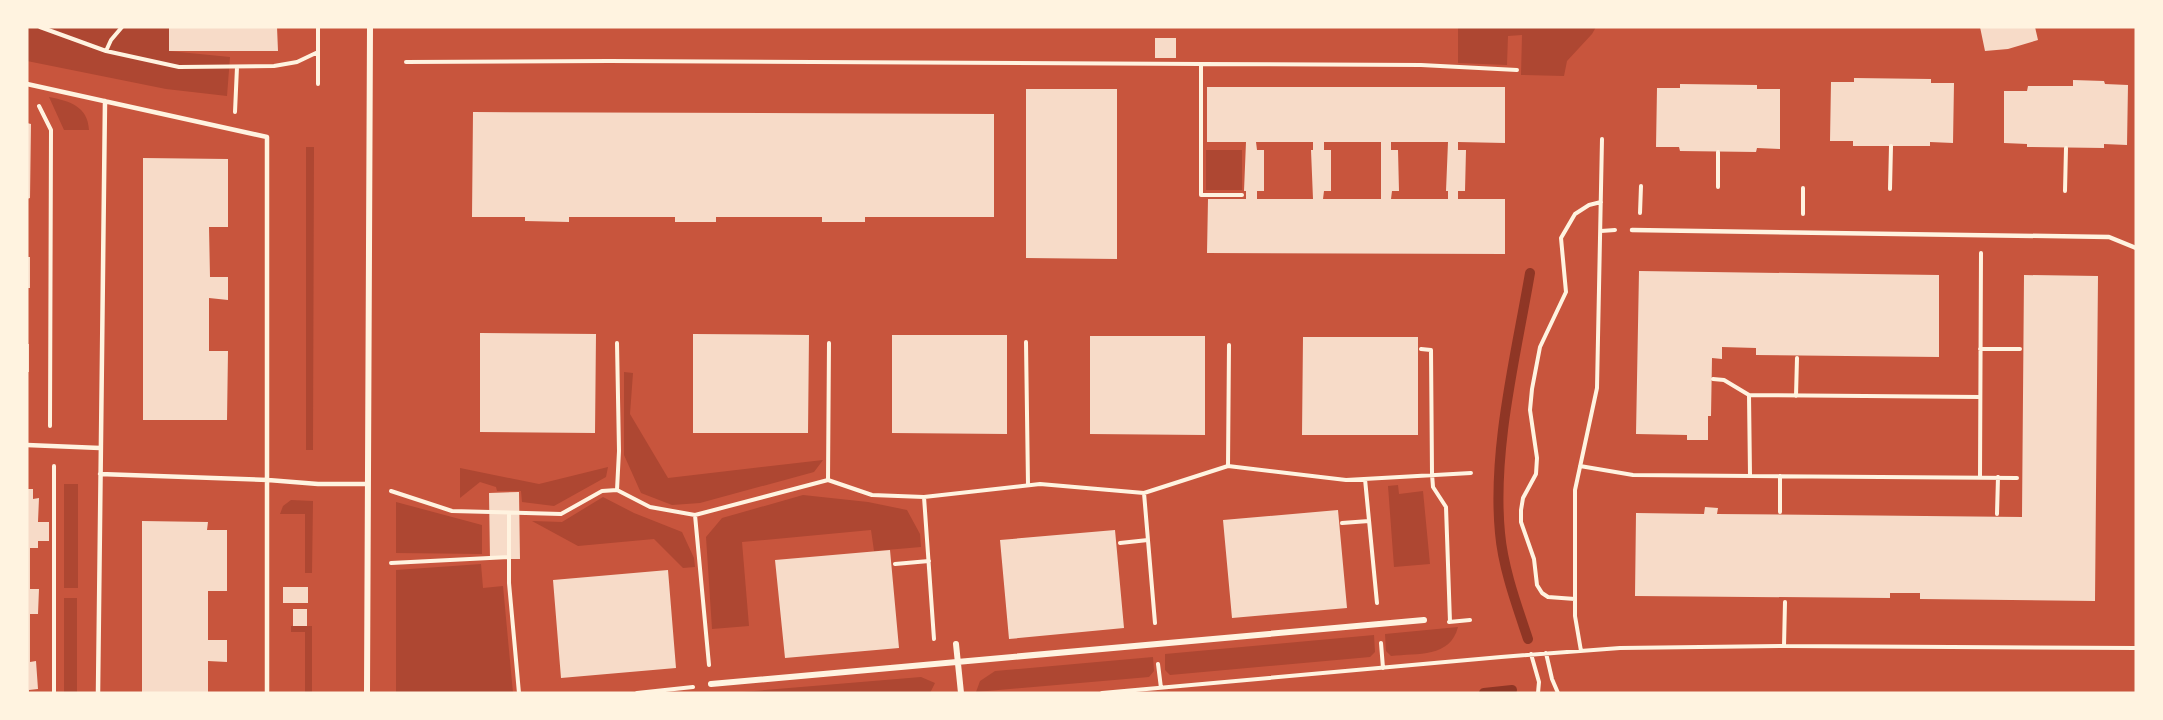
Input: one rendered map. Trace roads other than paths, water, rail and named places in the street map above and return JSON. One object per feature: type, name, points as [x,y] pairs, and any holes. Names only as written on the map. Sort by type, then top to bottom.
[{"type":"street","points":[[367,693],[370,27]]},
{"type":"street","points":[[711,684],[1424,620]]},
{"type":"street","points":[[956,644],[961,693]]},
{"type":"lane","points":[[27,84],[267,137],[267,693]]},
{"type":"lane","points":[[98,693],[99,448],[105,101]]},
{"type":"lane","points":[[1632,230],[2109,237],[2136,248]]},
{"type":"lane","points":[[27,445],[99,448]]},
{"type":"lane","points":[[99,474],[318,484],[367,484]]},
{"type":"waterway","points":[[1528,639],[1504,560],[1498,501],[1502,436],[1530,273]]},
{"type":"waterway","points":[[1484,693],[1512,690]]}]
